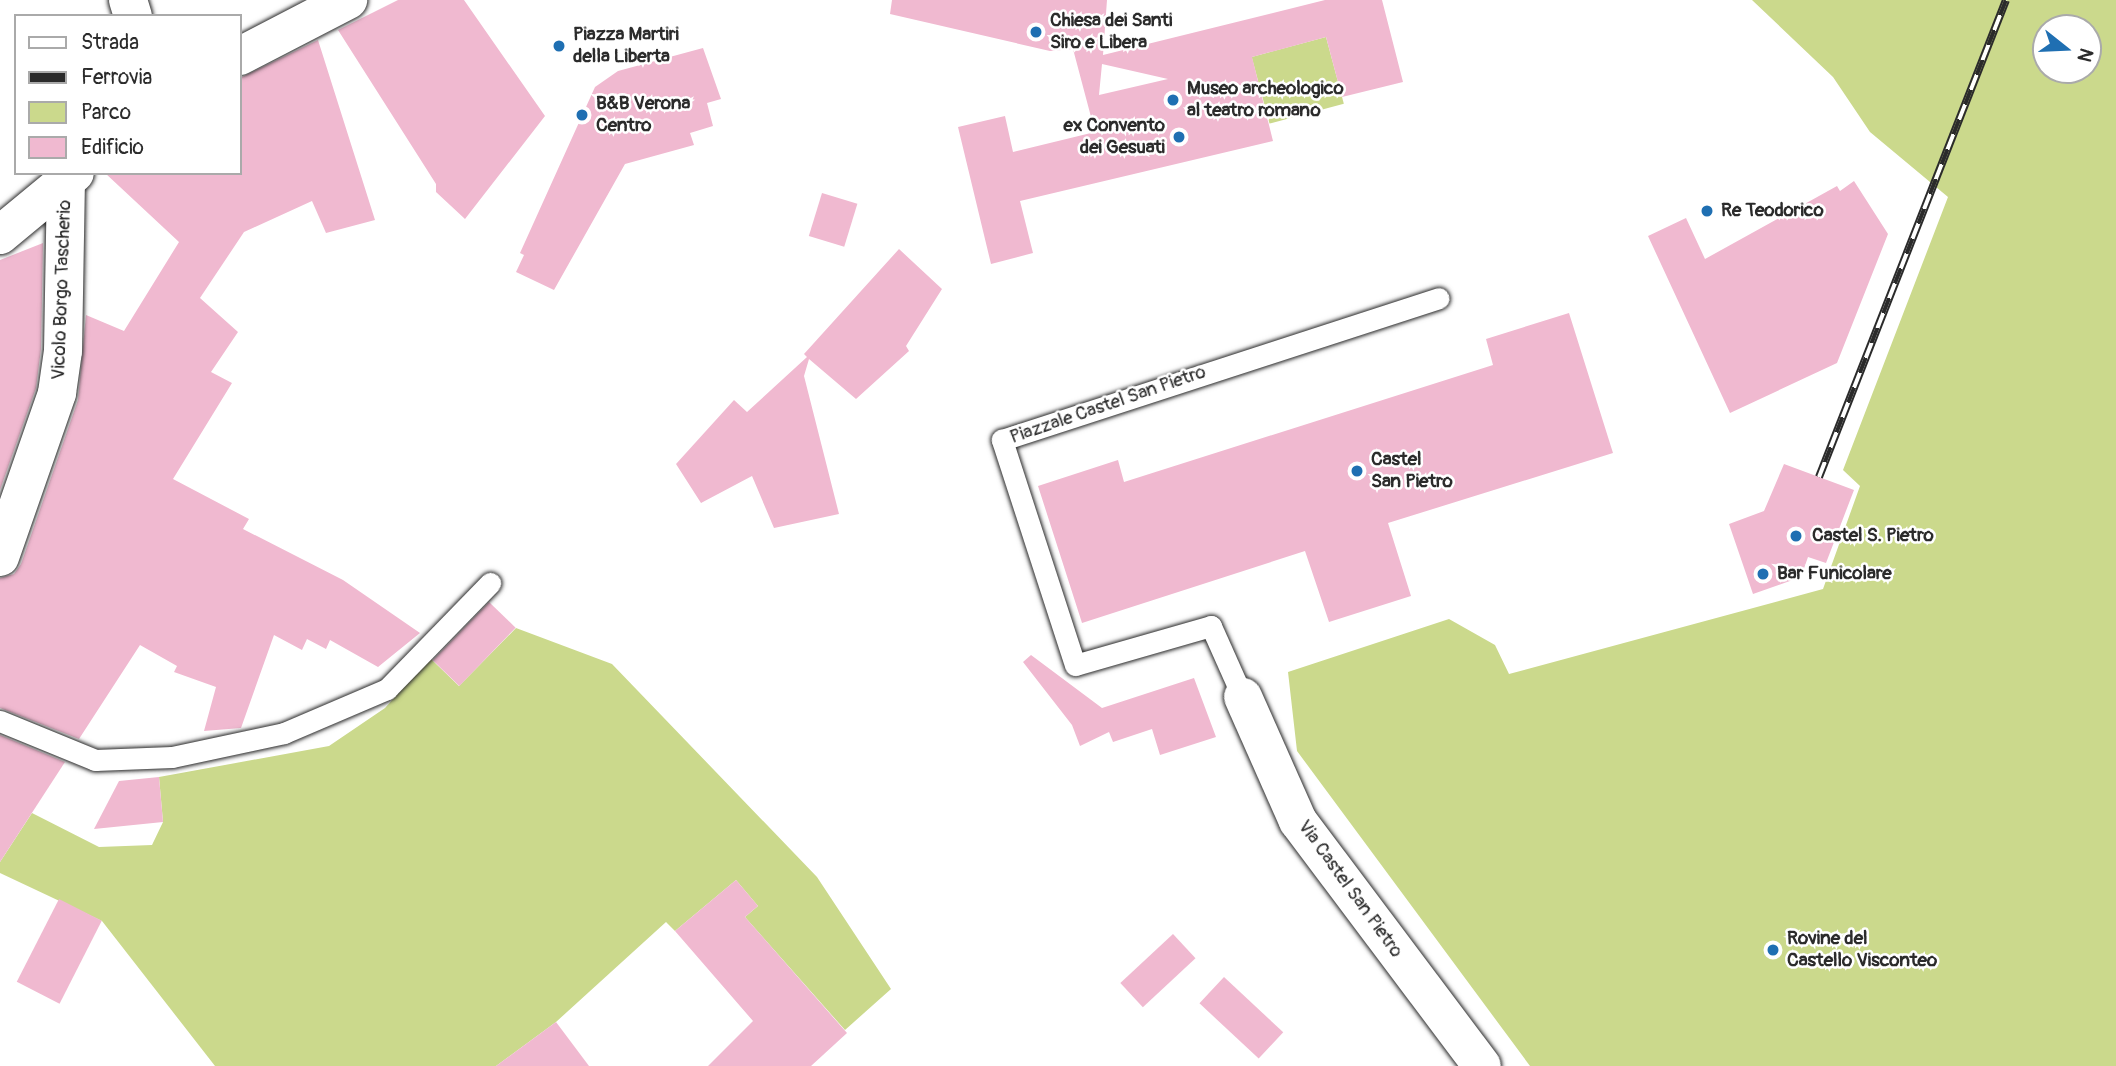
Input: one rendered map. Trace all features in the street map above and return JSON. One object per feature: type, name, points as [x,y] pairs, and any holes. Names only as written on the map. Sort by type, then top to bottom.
[{"type":"street","points":[[242,56],[348,0]]},
{"type":"street","points":[[0,235],[70,177]]},
{"type":"street","name":"Vicolo Borgo Tascherio","points":[[0,557],[57,393],[63,351],[70,177]]},
{"type":"street","name":"Via Castel San Pietro","points":[[1241,693],[1298,821],[1482,1066]]},
{"type":"lane","name":"Piazzale Castel San Pietro","points":[[1241,693],[1212,626],[1075,665],[1002,440],[1438,298]]},
{"type":"lane","points":[[0,721],[95,760],[172,757],[284,733],[387,689],[490,583]]},
{"type":"green space","points":[[1752,0],[2116,0],[2116,1066],[1530,1066],[1297,751],[1288,672],[1449,619],[1495,645],[1509,674],[1823,589],[1860,486],[1843,470],[1948,197],[1870,132],[1833,77]]},
{"type":"green space","points":[[1326,37],[1344,104],[1269,124],[1252,57]]},
{"type":"green space","points":[[516,628],[612,664],[817,877],[891,989],[845,1030],[745,917],[758,906],[736,880],[675,931],[666,922],[556,1022],[496,1066],[215,1066],[102,921],[0,873],[0,862],[32,813],[99,847],[152,845],[163,822],[159,777],[329,746],[385,708],[430,658],[459,686]]},
{"type":"building","points":[[398,0],[464,0],[545,116],[465,219],[436,192],[436,184],[338,30]]},
{"type":"building","name":"ex Convento dei Gesuati","points":[[892,0],[1107,0],[1103,55],[1325,0],[1382,0],[1403,82],[1342,97],[1326,37],[1252,57],[1273,141],[1020,201],[1033,253],[991,264],[958,127],[1005,116],[1013,152],[1095,132],[1073,49],[1050,51],[890,14]],"holes":[[[1102,64],[1168,79],[1099,95]]]},
{"type":"building","points":[[318,40],[375,220],[326,233],[312,201],[244,232],[200,298],[238,332],[211,372],[232,383],[173,479],[249,519],[243,529],[343,580],[420,633],[378,667],[330,640],[326,649],[307,639],[302,650],[274,635],[241,728],[204,731],[216,687],[174,672],[177,666],[140,645],[79,739],[0,708],[0,578],[14,574],[21,564],[78,400],[86,315],[124,331],[179,242],[107,175],[242,175],[242,77]]},
{"type":"building","points":[[703,48],[721,99],[707,103],[713,126],[690,133],[694,145],[625,164],[554,290],[516,272],[524,255],[520,253],[595,87],[618,71]]},
{"type":"building","points":[[1854,181],[1888,234],[1837,363],[1730,413],[1648,236],[1686,218],[1705,259],[1837,186],[1840,191]]},
{"type":"building","points":[[822,193],[857,204],[844,247],[809,236]]},
{"type":"building","points":[[43,243],[41,349],[36,388],[0,490],[0,260]]},
{"type":"building","points":[[899,249],[942,289],[906,346],[909,351],[856,399],[809,359],[804,376],[839,514],[774,528],[752,476],[701,503],[676,464],[734,400],[747,412],[807,357],[804,354]]},
{"type":"building","name":"Castel San Pietro","points":[[1569,313],[1613,453],[1388,523],[1411,596],[1329,622],[1305,551],[1082,623],[1038,486],[1118,460],[1124,482],[1493,365],[1486,339]]},
{"type":"building","points":[[1784,464],[1854,490],[1826,563],[1808,557],[1801,577],[1753,594],[1729,524],[1764,511]]},
{"type":"building","points":[[489,602],[516,628],[459,686],[433,660]]},
{"type":"building","points":[[1031,655],[1102,708],[1194,678],[1216,737],[1160,755],[1152,729],[1113,742],[1109,732],[1080,746],[1072,725],[1023,662]]},
{"type":"building","points":[[0,735],[65,762],[0,862]]},
{"type":"building","points":[[159,777],[163,822],[94,829],[119,781]]},
{"type":"building","points":[[736,880],[758,906],[745,917],[847,1033],[811,1066],[708,1066],[753,1021],[675,931]]},
{"type":"building","points":[[59,899],[102,921],[60,1004],[17,982]]},
{"type":"building","points":[[1173,934],[1196,958],[1143,1007],[1120,983]]},
{"type":"building","points":[[1224,977],[1283,1032],[1259,1059],[1199,1003]]},
{"type":"building","points":[[556,1022],[589,1066],[496,1066]]},
{"type":"railway","points":[[1819,477],[2006,0]]},
{"type":"place","name":"Chiesa dei Santi Siro e Libera","points":[[1036,32]]},
{"type":"place","name":"Piazza Martiri della Liberta","points":[[559,46]]},
{"type":"place","name":"Museo archeologico al teatro romano","points":[[1173,100]]},
{"type":"place","name":"B&B Verona Centro","points":[[582,115]]},
{"type":"place","name":"ex Convento dei Gesuati","points":[[1179,137]]},
{"type":"place","name":"Re Teodorico","points":[[1707,211]]},
{"type":"place","name":"Castel San Pietro","points":[[1357,471]]},
{"type":"place","name":"Castel S. Pietro","points":[[1796,536]]},
{"type":"place","name":"Bar Funicolare","points":[[1763,574]]},
{"type":"place","name":"Rovine del Castello Visconteo","points":[[1773,950]]}]
